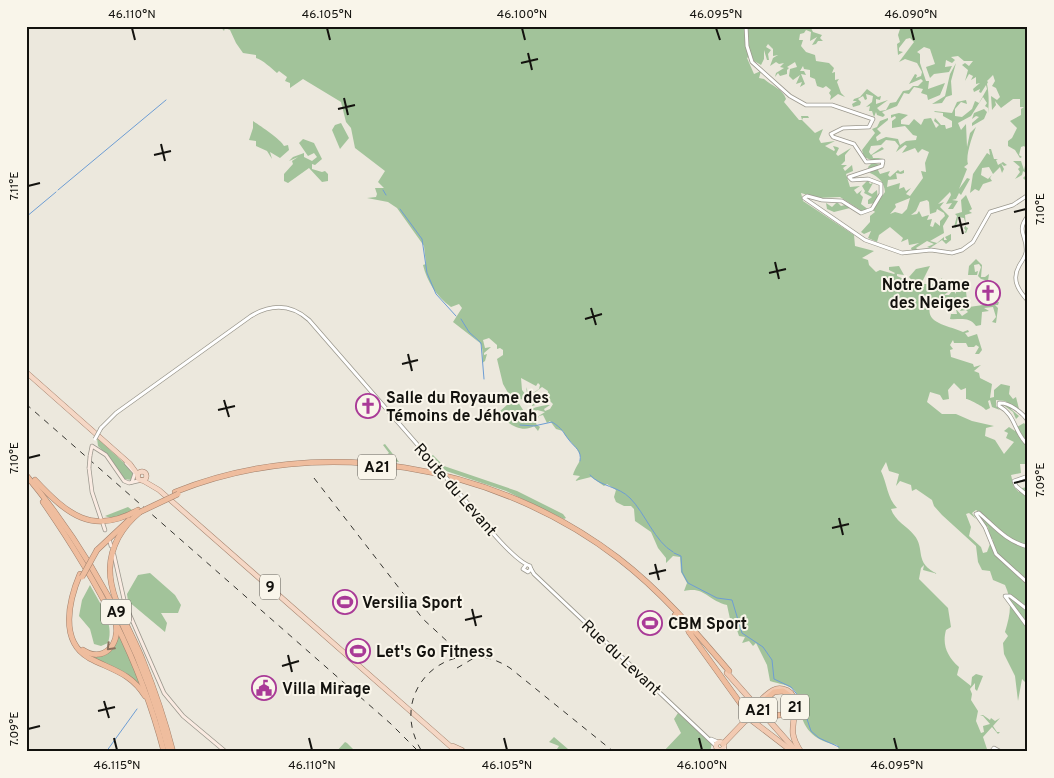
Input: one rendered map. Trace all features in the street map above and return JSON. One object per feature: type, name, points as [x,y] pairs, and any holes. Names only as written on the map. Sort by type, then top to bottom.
[{"type":"highway","name":"A21","points":[[155,720],[146,698],[133,680],[119,670],[85,655],[74,642],[70,631],[70,615],[81,576],[96,549],[136,514],[177,493],[242,475],[306,465],[370,464],[431,472],[489,488],[544,512],[599,544],[637,573],[675,610],[797,752]]},
{"type":"highway","name":"A21","points":[[306,465],[366,466],[413,472],[465,484],[510,500],[553,520],[598,547],[640,581],[676,616],[728,672],[790,745]]},
{"type":"highway","name":"A9","points":[[26,470],[90,557],[133,638],[156,696],[173,752]]},
{"type":"highway","name":"A21","points":[[26,476],[77,551],[108,605],[116,628],[115,642],[103,654],[87,652],[77,643],[72,624],[74,603],[81,576]]},
{"type":"highway","name":"A9","points":[[26,476],[75,541],[116,610],[148,684],[169,752]]},
{"type":"highway","name":"A21","points":[[35,480],[61,506],[83,519],[106,521],[136,514]]},
{"type":"highway","name":"A21","points":[[133,638],[114,593],[110,568],[117,541],[136,514]]},
{"type":"highway","points":[[108,605],[135,662],[164,752]]},
{"type":"highway","points":[[676,616],[709,657],[743,707],[745,713],[744,720]]},
{"type":"highway","name":"21","points":[[764,699],[776,689],[784,689],[792,694],[795,704],[792,731],[801,752]]},
{"type":"highway","points":[[720,747],[751,712],[764,699],[774,692],[781,691],[790,695],[792,705],[787,713],[776,716],[767,712],[754,701]]},
{"type":"highway","name":"21","points":[[744,720],[755,721],[793,752]]},
{"type":"main road","name":"9","points":[[26,372],[130,464],[140,476],[159,490],[452,746],[460,751],[468,752]]},
{"type":"main road","points":[[101,519],[92,492],[89,468],[90,452],[93,444],[106,455],[123,480],[132,482],[140,476]]},
{"type":"main road","points":[[123,458],[135,473],[132,482]]},
{"type":"main road","name":"9","points":[[140,476],[147,475],[159,490]]},
{"type":"main road","points":[[103,524],[106,530]]},
{"type":"main road","points":[[114,555],[125,604],[164,693],[183,716],[226,752]]},
{"type":"street","points":[[746,26],[747,48],[752,62],[790,96],[806,105],[832,105],[873,119],[872,124],[868,127],[843,128],[832,133],[834,137],[854,144],[866,162],[881,160],[884,162],[881,167],[848,176],[853,180],[871,179],[881,185],[882,194],[872,209],[861,213],[839,200],[804,197],[806,201],[865,240],[900,253],[932,250],[956,252],[972,243],[989,213],[1014,204],[1028,196]]},
{"type":"street","points":[[1028,216],[1022,227],[1026,252],[1017,269],[1015,278],[1019,290],[1028,301]]},
{"type":"street","name":"Route du Levant","points":[[93,444],[102,428],[116,413],[264,310],[279,307],[299,312],[326,339],[525,566]]},
{"type":"street","points":[[1028,421],[1005,403],[999,403],[999,406],[1011,415],[1020,438],[1028,445]]},
{"type":"street","points":[[1028,476],[1014,481],[1016,486],[1028,496]]},
{"type":"street","points":[[1028,547],[1007,539],[996,527],[979,514],[976,514],[985,527],[998,556],[1028,583]]},
{"type":"street","points":[[525,566],[530,570]]},
{"type":"street","points":[[525,566],[525,571],[530,570]]},
{"type":"street","name":"Rue du Levant","points":[[530,570],[720,747]]},
{"type":"street","points":[[1028,610],[1010,596],[1005,595],[1028,627]]},
{"type":"street","points":[[991,752],[994,748],[1001,752]]},
{"type":"green space","points":[[220,26],[810,26],[813,32],[822,35],[820,38],[823,41],[818,41],[812,45],[817,37],[810,41],[811,32],[806,30],[800,34],[799,40],[803,40],[801,46],[806,52],[815,55],[816,61],[829,63],[834,68],[832,73],[835,72],[835,80],[839,79],[837,82],[841,93],[845,97],[838,94],[830,100],[831,96],[829,93],[831,90],[826,86],[823,88],[817,86],[815,79],[810,77],[810,70],[804,69],[803,66],[800,71],[804,71],[806,75],[801,74],[805,84],[800,87],[802,82],[796,84],[800,75],[793,80],[789,76],[790,69],[797,67],[795,62],[787,67],[789,68],[787,74],[780,76],[778,73],[775,77],[776,73],[784,68],[780,67],[784,63],[779,64],[776,62],[770,66],[773,58],[778,55],[773,56],[773,49],[768,44],[766,47],[771,50],[768,54],[769,60],[767,60],[764,50],[764,59],[761,65],[754,61],[751,55],[747,58],[754,74],[761,71],[759,78],[764,79],[777,88],[785,96],[784,102],[799,120],[802,120],[815,133],[823,129],[819,139],[821,143],[835,141],[825,146],[834,151],[833,146],[839,148],[836,154],[838,156],[851,148],[845,155],[845,161],[841,165],[847,165],[843,168],[845,171],[852,165],[853,171],[846,174],[850,187],[860,186],[854,190],[857,194],[862,190],[860,194],[863,197],[861,204],[869,210],[862,211],[840,197],[818,198],[801,193],[803,201],[854,235],[855,246],[874,251],[862,258],[868,260],[869,265],[876,272],[880,270],[894,274],[889,270],[889,267],[899,266],[904,275],[897,274],[897,276],[915,287],[917,286],[909,277],[916,269],[930,266],[921,284],[932,284],[939,289],[943,285],[941,278],[946,282],[949,281],[951,285],[948,292],[944,295],[949,295],[953,290],[956,294],[958,286],[966,291],[967,301],[957,306],[949,306],[946,302],[932,301],[930,315],[933,319],[944,325],[963,332],[968,330],[969,332],[965,333],[968,337],[977,334],[982,350],[979,354],[975,354],[979,347],[976,345],[968,347],[966,343],[954,343],[953,340],[950,345],[953,349],[950,350],[951,357],[973,364],[974,367],[981,365],[974,371],[979,373],[980,378],[992,384],[990,398],[994,397],[994,390],[1001,384],[1010,386],[1009,394],[1013,399],[1016,397],[1019,409],[1013,406],[1011,409],[1019,416],[1016,419],[1013,412],[1002,404],[1009,407],[1011,405],[1005,401],[996,400],[996,406],[1000,410],[992,407],[990,400],[988,401],[990,408],[986,410],[966,399],[966,388],[961,390],[954,383],[948,390],[949,399],[943,400],[940,395],[930,392],[927,402],[942,414],[956,414],[972,421],[994,426],[986,428],[985,436],[995,440],[1004,454],[1014,442],[1006,438],[1008,433],[1004,431],[1009,427],[1015,431],[1017,427],[1024,423],[1028,428],[1028,464],[1020,464],[1021,473],[1011,475],[1014,487],[1019,492],[1022,488],[1028,487],[1028,494],[1023,491],[1022,493],[1028,498],[1028,692],[1027,684],[1022,679],[1018,701],[1015,676],[1004,654],[1003,643],[1008,636],[1005,632],[1010,609],[1005,585],[993,580],[990,571],[982,570],[978,562],[976,546],[942,515],[934,506],[932,500],[916,489],[912,491],[911,485],[900,481],[896,486],[899,474],[889,471],[886,462],[881,471],[889,495],[897,508],[891,509],[893,513],[917,540],[925,565],[938,574],[923,570],[924,565],[921,568],[919,579],[948,608],[951,627],[946,630],[945,645],[951,659],[959,667],[957,675],[971,686],[972,677],[976,674],[983,676],[977,691],[975,683],[970,689],[972,694],[971,700],[978,711],[976,721],[981,733],[984,732],[983,726],[990,724],[983,716],[980,716],[983,715],[995,721],[1000,718],[993,726],[997,732],[1000,732],[998,734],[992,727],[983,737],[988,752],[840,752],[837,745],[823,741],[812,734],[802,718],[795,691],[787,686],[770,681],[767,665],[756,643],[753,646],[749,641],[742,643],[745,637],[739,636],[737,630],[740,619],[735,622],[730,619],[727,605],[697,590],[684,591],[687,583],[681,572],[680,557],[673,556],[666,563],[666,558],[658,548],[651,532],[635,521],[634,509],[631,506],[624,506],[616,502],[614,497],[616,490],[607,484],[604,486],[591,477],[575,481],[580,476],[573,475],[580,456],[563,431],[556,429],[550,421],[547,423],[543,415],[539,416],[536,424],[540,427],[538,431],[534,426],[524,429],[519,428],[505,420],[499,412],[508,404],[511,398],[503,384],[497,359],[503,355],[503,350],[497,349],[497,345],[489,338],[483,340],[485,348],[491,347],[484,353],[484,355],[487,354],[485,361],[482,363],[481,344],[453,322],[462,308],[459,304],[451,307],[441,299],[430,283],[423,265],[426,264],[424,246],[397,208],[388,202],[367,198],[376,197],[375,188],[384,188],[378,182],[385,171],[355,148],[351,128],[346,122],[341,102],[303,79],[290,88],[290,83],[285,81],[287,77],[279,71],[277,73],[256,58],[256,55],[243,53],[230,30],[225,28],[224,31]],"holes":[[[521,378],[536,386],[538,383],[540,385],[539,389],[533,393],[534,393],[542,387],[548,391],[547,398],[533,403],[532,406],[550,401],[553,404],[550,409],[545,411],[544,409],[550,405],[530,410],[528,412],[532,411],[531,415],[537,410],[545,412],[532,420],[524,417],[525,413],[518,402],[519,399],[530,400],[522,390]],[[976,510],[982,514],[983,524],[988,527],[989,535],[993,540],[993,545],[990,544],[987,552],[983,553],[981,547],[969,536],[971,527],[966,514],[969,513],[976,519],[972,513]]]},
{"type":"green space","points":[[901,26],[1028,26],[1028,150],[1024,146],[1021,147],[1019,155],[1022,157],[1020,158],[1015,150],[1008,146],[1008,141],[1012,138],[1017,128],[1010,121],[1021,115],[1021,109],[1024,107],[1020,107],[1020,99],[1013,99],[1001,108],[995,101],[996,105],[992,110],[991,96],[997,100],[1000,97],[996,88],[992,86],[995,81],[993,75],[987,81],[989,98],[988,113],[988,108],[985,106],[987,103],[983,97],[971,116],[958,123],[961,130],[966,124],[967,147],[970,133],[976,127],[968,151],[968,164],[964,167],[967,169],[959,189],[967,178],[970,179],[961,195],[959,193],[956,199],[952,200],[958,201],[953,209],[948,209],[952,203],[946,204],[951,195],[950,192],[938,204],[944,202],[940,207],[949,216],[943,226],[944,233],[930,241],[937,243],[944,237],[944,240],[947,240],[945,237],[951,234],[951,240],[946,244],[942,240],[930,248],[927,247],[934,244],[927,241],[916,248],[918,250],[912,251],[911,248],[919,243],[909,245],[908,239],[901,242],[903,238],[890,227],[879,235],[877,242],[868,238],[871,231],[864,234],[861,232],[870,222],[870,216],[875,212],[871,208],[878,203],[868,204],[868,200],[872,197],[864,193],[865,191],[862,186],[868,180],[870,184],[873,183],[868,192],[872,194],[877,190],[878,202],[885,192],[881,180],[870,173],[868,167],[871,164],[871,160],[864,157],[862,150],[875,133],[872,129],[877,127],[880,121],[888,118],[877,129],[881,133],[876,137],[877,141],[886,137],[898,139],[900,145],[906,141],[916,140],[917,136],[913,135],[905,126],[892,128],[892,121],[896,118],[895,116],[891,118],[891,115],[899,113],[908,115],[901,120],[901,124],[909,125],[914,119],[921,125],[924,119],[931,118],[936,128],[939,125],[934,121],[935,118],[941,125],[945,125],[946,129],[952,127],[952,121],[943,116],[943,113],[934,111],[952,113],[957,102],[966,100],[967,104],[961,102],[955,109],[955,116],[962,117],[972,109],[975,101],[979,103],[987,89],[986,85],[981,93],[979,92],[980,89],[974,92],[973,89],[980,83],[976,84],[976,77],[971,80],[973,76],[969,74],[965,81],[968,70],[962,65],[965,63],[969,66],[973,61],[964,61],[958,56],[951,57],[955,60],[952,63],[946,60],[945,67],[952,66],[949,72],[934,74],[930,78],[926,67],[935,64],[930,49],[924,47],[917,52],[920,54],[920,63],[926,81],[929,81],[928,89],[945,83],[940,95],[928,100],[927,95],[921,93],[923,89],[914,87],[909,94],[904,93],[897,106],[882,112],[885,115],[883,117],[877,115],[876,112],[874,117],[872,111],[869,111],[870,106],[866,107],[872,102],[873,96],[866,94],[867,99],[865,100],[863,96],[858,99],[861,102],[860,105],[853,107],[852,104],[857,101],[853,101],[854,99],[860,97],[867,89],[878,97],[881,96],[880,100],[876,99],[876,104],[888,100],[877,108],[880,111],[886,110],[890,103],[896,102],[903,91],[909,90],[913,86],[918,86],[923,81],[921,79],[909,84],[915,74],[917,75],[916,78],[921,76],[922,72],[917,63],[905,59],[899,62],[914,42],[910,38],[906,39],[899,48],[899,51],[903,52],[898,55],[897,44],[900,42],[898,35]],"holes":[[[886,140],[895,141],[899,146],[896,152],[905,145],[907,146],[902,153],[915,148],[918,153],[922,149],[929,152],[925,163],[926,172],[921,171],[923,178],[910,196],[906,194],[911,188],[906,191],[904,187],[899,189],[900,183],[887,187],[888,180],[897,179],[896,173],[904,173],[904,170],[900,172],[898,170],[890,177],[888,175],[890,171],[880,174],[878,170],[873,170],[880,165],[874,163],[874,160],[883,158],[873,158],[872,155],[884,149],[882,147],[871,155],[869,152],[871,146],[881,145]],[[910,198],[907,209],[902,214],[895,212],[890,214],[896,207],[895,204]],[[927,200],[929,202],[930,214],[936,212],[937,209],[944,213],[945,216],[940,221],[940,226],[935,222],[933,227],[930,226],[932,219],[927,220],[929,215],[922,217],[919,211],[917,214],[911,215],[916,211],[920,202]]]},
{"type":"green space","points":[[956,63],[951,81],[952,95],[946,97],[942,103],[932,104],[945,96],[950,74]]},
{"type":"green space","points":[[984,109],[987,112],[984,119],[972,126],[972,123],[979,117],[976,116],[972,119],[974,113]]},
{"type":"green space","points":[[801,116],[808,116],[809,118],[803,118],[802,120]]},
{"type":"green space","points":[[253,121],[274,136],[284,146],[288,145],[289,150],[280,158],[270,152],[272,159],[267,151],[256,146],[256,141],[249,140]]},
{"type":"green space","points":[[341,123],[349,138],[340,149],[332,130],[335,125]]},
{"type":"green space","points":[[303,139],[314,143],[322,159],[315,165],[312,164],[312,169],[325,171],[328,174],[328,181],[322,182],[309,168],[288,183],[284,181],[284,174],[293,164],[292,161],[298,157],[289,161],[293,157],[304,153],[304,157],[312,161],[317,157],[314,153],[308,156],[299,143]]},
{"type":"green space","points":[[989,149],[991,149],[994,159],[998,159],[996,160],[998,165],[1001,163],[1004,169],[1002,173],[1000,167],[993,174],[989,167],[982,168],[981,175],[988,179],[992,175],[990,178],[992,181],[983,184],[979,191],[975,189],[970,193],[973,174],[987,153],[990,155]]},
{"type":"green space","points":[[1013,161],[1021,161],[1024,170],[1026,161],[1028,162],[1028,177],[1025,180],[1023,178],[1027,174],[1023,171],[1022,175],[1015,179],[1020,172],[1018,169],[1020,167]]},
{"type":"green space","points":[[966,195],[972,209],[969,211],[972,213],[965,215],[966,224],[964,218],[958,217],[956,228],[954,227],[957,216],[955,214],[962,212],[961,200]]},
{"type":"green space","points":[[837,202],[841,206],[845,205],[850,208],[834,212],[827,209],[826,203],[832,207]]},
{"type":"green space","points":[[976,259],[982,265],[981,277],[989,274],[988,281],[978,276],[981,267],[979,264],[974,265],[975,272],[978,271],[977,275],[968,275],[969,266]]},
{"type":"green space","points":[[989,300],[999,302],[998,305],[995,305],[998,308],[996,323],[992,322],[996,317],[993,307],[984,308],[989,311],[982,312],[981,325],[976,326],[964,319],[950,319],[951,314],[957,314],[956,309],[962,316],[968,312],[966,310],[960,311],[962,308],[990,304]]},
{"type":"green space","points":[[97,438],[134,472],[132,480],[123,479],[111,459],[98,446]]},
{"type":"green space","points":[[385,444],[399,462],[380,459],[389,453],[383,445]]},
{"type":"green space","points":[[433,455],[444,466],[517,491],[563,514],[566,518],[564,519],[506,491],[446,471],[431,456]]},
{"type":"green space","points":[[128,507],[132,510],[122,515],[115,517],[105,516]]},
{"type":"green space","points":[[150,573],[175,595],[181,605],[178,613],[161,613],[167,623],[165,632],[128,601],[127,594],[138,575]]},
{"type":"green space","points":[[90,585],[108,620],[110,635],[108,643],[101,646],[94,644],[90,629],[79,616],[82,600]]},
{"type":"green space","points":[[119,633],[146,695],[126,673],[89,656],[112,650]]},
{"type":"green space","points":[[678,713],[712,743],[710,752],[663,752],[681,733],[674,719]]},
{"type":"green space","points":[[554,737],[568,749],[566,752],[555,752],[559,746],[549,742]]},
{"type":"green space","points":[[345,742],[347,743],[356,752],[336,752]]},
{"type":"waterway","points":[[58,190],[166,100]]},
{"type":"waterway","points":[[383,190],[386,195]]},
{"type":"waterway","points":[[26,217],[56,192]]},
{"type":"waterway","points":[[400,209],[422,239],[427,273],[436,294],[456,316]]},
{"type":"waterway","points":[[461,319],[469,332],[481,343],[484,379]]},
{"type":"waterway","points":[[520,425],[534,426],[552,422],[560,428],[578,449],[580,461]]},
{"type":"waterway","points":[[590,475],[599,482],[620,491],[630,498],[641,511],[655,534],[673,552]]},
{"type":"waterway","points":[[674,553],[681,556],[682,572],[688,583],[717,598],[732,600],[742,633],[763,647],[772,660],[774,679],[791,687],[800,698],[811,731],[819,738],[839,747]]},
{"type":"waterway","points":[[106,752],[137,709]]},
{"type":"waterway","points":[[26,749],[29,752]]},
{"type":"railway","points":[[26,404],[391,724],[419,752]]},
{"type":"railway","points":[[314,478],[423,619],[449,643],[471,653]]},
{"type":"railway","points":[[421,750],[412,727],[412,706],[418,687],[430,672],[447,661],[467,656],[488,658],[510,668],[614,752]]},
{"type":"railway","points":[[457,668],[474,658]]},
{"type":"place","name":"Notre Dame des Neiges","points":[[988,293]]},
{"type":"place","name":"Salle du Royaume des Témoins de Jéhovah","points":[[368,406]]},
{"type":"place","name":"Versilia Sport","points":[[345,602]]},
{"type":"place","name":"CBM Sport","points":[[650,623]]},
{"type":"place","name":"Let's Go Fitness","points":[[358,651]]},
{"type":"place","name":"Villa Mirage","points":[[264,688]]}]
